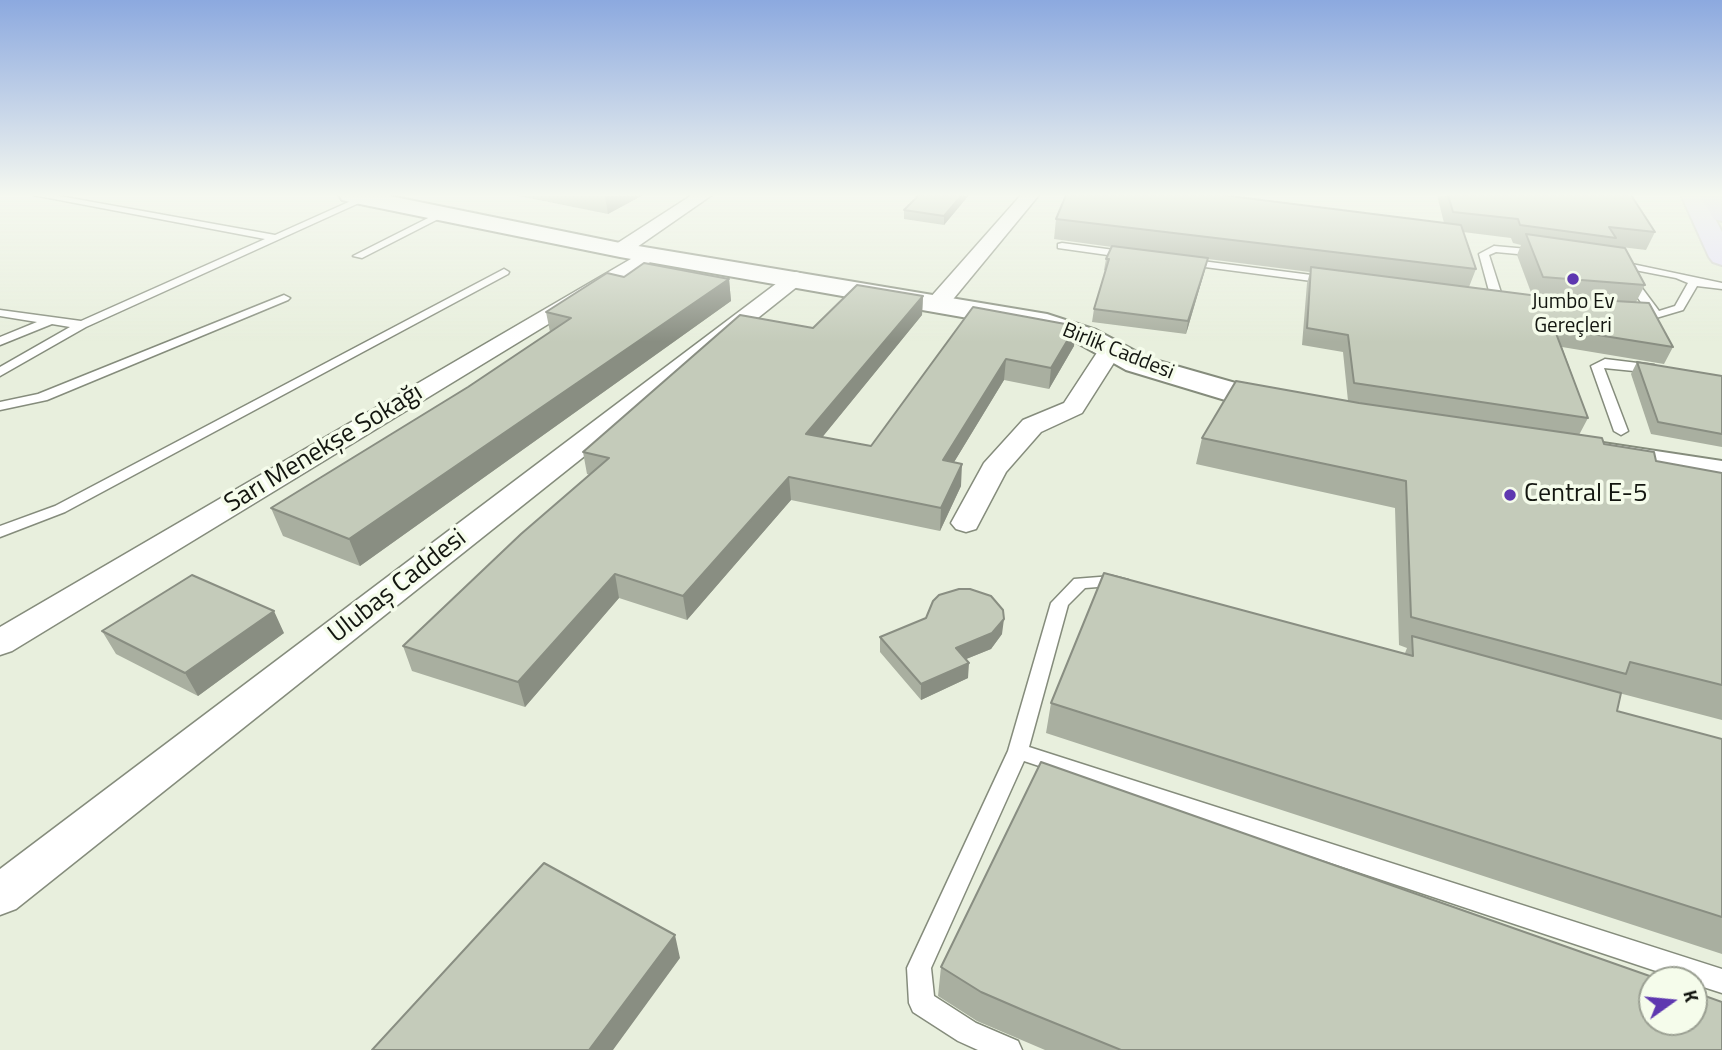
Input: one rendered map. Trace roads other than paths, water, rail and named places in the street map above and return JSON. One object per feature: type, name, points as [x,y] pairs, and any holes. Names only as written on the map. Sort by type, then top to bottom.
[{"type":"street","name":"Birlik Caddesi","points":[[590,244],[1047,323],[1086,336],[1137,364],[1256,399],[1310,407]]},
{"type":"street","points":[[620,250],[629,244]]},
{"type":"street","points":[[937,304],[989,244]]},
{"type":"street","name":"Sarı Menekşe Sokağı","points":[[0,643],[648,255]]},
{"type":"street","name":"Ulubaş Caddesi","points":[[0,895],[796,278]]},
{"type":"street","points":[[967,523],[994,469],[1032,426],[1073,408],[1110,350]]},
{"type":"street","points":[[1568,447],[1722,472]]},
{"type":"lane","points":[[0,372],[82,325],[264,244]]},
{"type":"lane","points":[[358,256],[382,244]]},
{"type":"lane","points":[[1062,246],[1144,256]]},
{"type":"lane","points":[[1498,302],[1484,254],[1494,249],[1514,249],[1554,255]]},
{"type":"lane","points":[[1171,260],[1334,281]]},
{"type":"lane","points":[[1606,262],[1722,286]]},
{"type":"lane","points":[[1620,264],[1656,315]]},
{"type":"lane","points":[[0,532],[60,509],[504,272]]},
{"type":"lane","points":[[1624,313],[1656,315],[1679,307],[1693,282]]},
{"type":"lane","points":[[0,406],[42,397],[284,298]]},
{"type":"lane","points":[[1484,300],[1510,303]]},
{"type":"lane","points":[[0,313],[82,325]]},
{"type":"lane","points":[[0,341],[50,320]]},
{"type":"lane","points":[[1621,431],[1597,366],[1605,363],[1669,371]]},
{"type":"lane","points":[[1009,1050],[967,1032],[922,1003],[919,968],[1018,751],[1060,603],[1080,583],[1112,581],[1138,588]]},
{"type":"lane","points":[[1018,751],[1722,981]]},
{"type":"place","name":"Jumbo Ev Gereçleri","points":[[1573,279]]},
{"type":"place","name":"Central E-5","points":[[1510,495]]}]
